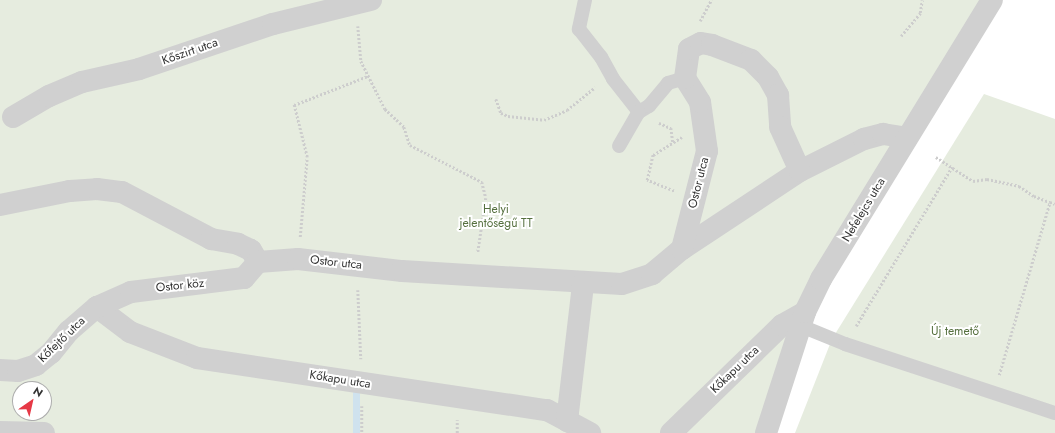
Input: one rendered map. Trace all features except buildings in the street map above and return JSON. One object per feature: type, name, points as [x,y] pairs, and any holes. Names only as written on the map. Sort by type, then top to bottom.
[{"type":"street","name":"Nefelejcs utca","points":[[766,433],[803,319],[821,279],[992,0]]},
{"type":"street","name":"Kőszirt utca","points":[[13,117],[49,96],[82,82],[139,69],[273,24],[363,2]]},
{"type":"street","points":[[685,78],[689,49],[701,43],[751,60],[768,77],[778,95],[780,127],[800,171]]},
{"type":"street","name":"Ostor utca","points":[[682,249],[707,151],[700,102],[685,78]]},
{"type":"street","name":"Ostor utca","points":[[258,262],[298,259],[474,276],[584,284],[622,284],[652,274],[682,249],[800,171],[864,139],[884,134],[907,138]]},
{"type":"street","points":[[0,205],[70,191],[97,189],[122,192],[211,238],[238,244],[251,250],[258,262]]},
{"type":"street","name":"Ostor köz","points":[[97,307],[132,292],[244,278],[258,262]]},
{"type":"street","points":[[567,421],[584,284]]},
{"type":"street","name":"Kőkapu utca","points":[[97,307],[130,332],[197,358],[362,384],[459,396],[547,410],[590,433]]},
{"type":"street","name":"Kőfejtő utca","points":[[0,370],[18,371],[36,365],[51,353],[69,330],[97,307]]},
{"type":"street","name":"Kőkapu utca","points":[[671,433],[782,325],[803,319]]},
{"type":"street","points":[[0,432],[44,433]]},
{"type":"lane","points":[[585,0],[579,29],[601,57],[613,79],[639,112]]},
{"type":"lane","points":[[619,146],[639,112],[649,106],[668,84],[685,78]]},
{"type":"lane","points":[[803,319],[845,344],[1055,413]]},
{"type":"path","points":[[703,12],[711,0]]},
{"type":"path","points":[[901,36],[920,13],[922,0]]},
{"type":"path","points":[[363,2],[361,61],[385,109],[404,127],[410,145],[482,182],[486,198],[474,276]]},
{"type":"path","points":[[298,259],[306,157],[294,105],[368,76]]},
{"type":"path","points":[[496,98],[501,113],[508,116],[544,120],[567,110],[597,87]]},
{"type":"path","points":[[656,122],[671,128],[673,142]]},
{"type":"path","points":[[675,191],[647,180],[653,155],[673,142],[704,126]]},
{"type":"path","points":[[936,157],[973,182],[987,179],[1014,185],[1055,204]]},
{"type":"path","points":[[845,344],[952,167]]},
{"type":"path","points":[[985,389],[999,377],[1050,202]]},
{"type":"path","points":[[356,265],[362,384],[362,433]]},
{"type":"green space","name":"Helyi jelentőségű TT","points":[[0,0],[992,0],[845,240],[766,433],[0,433]]},
{"type":"green space","name":"Új temető","points":[[984,94],[1055,119],[1055,433],[795,433],[832,339]]},
{"type":"waterway","points":[[356,387],[356,433]]}]
